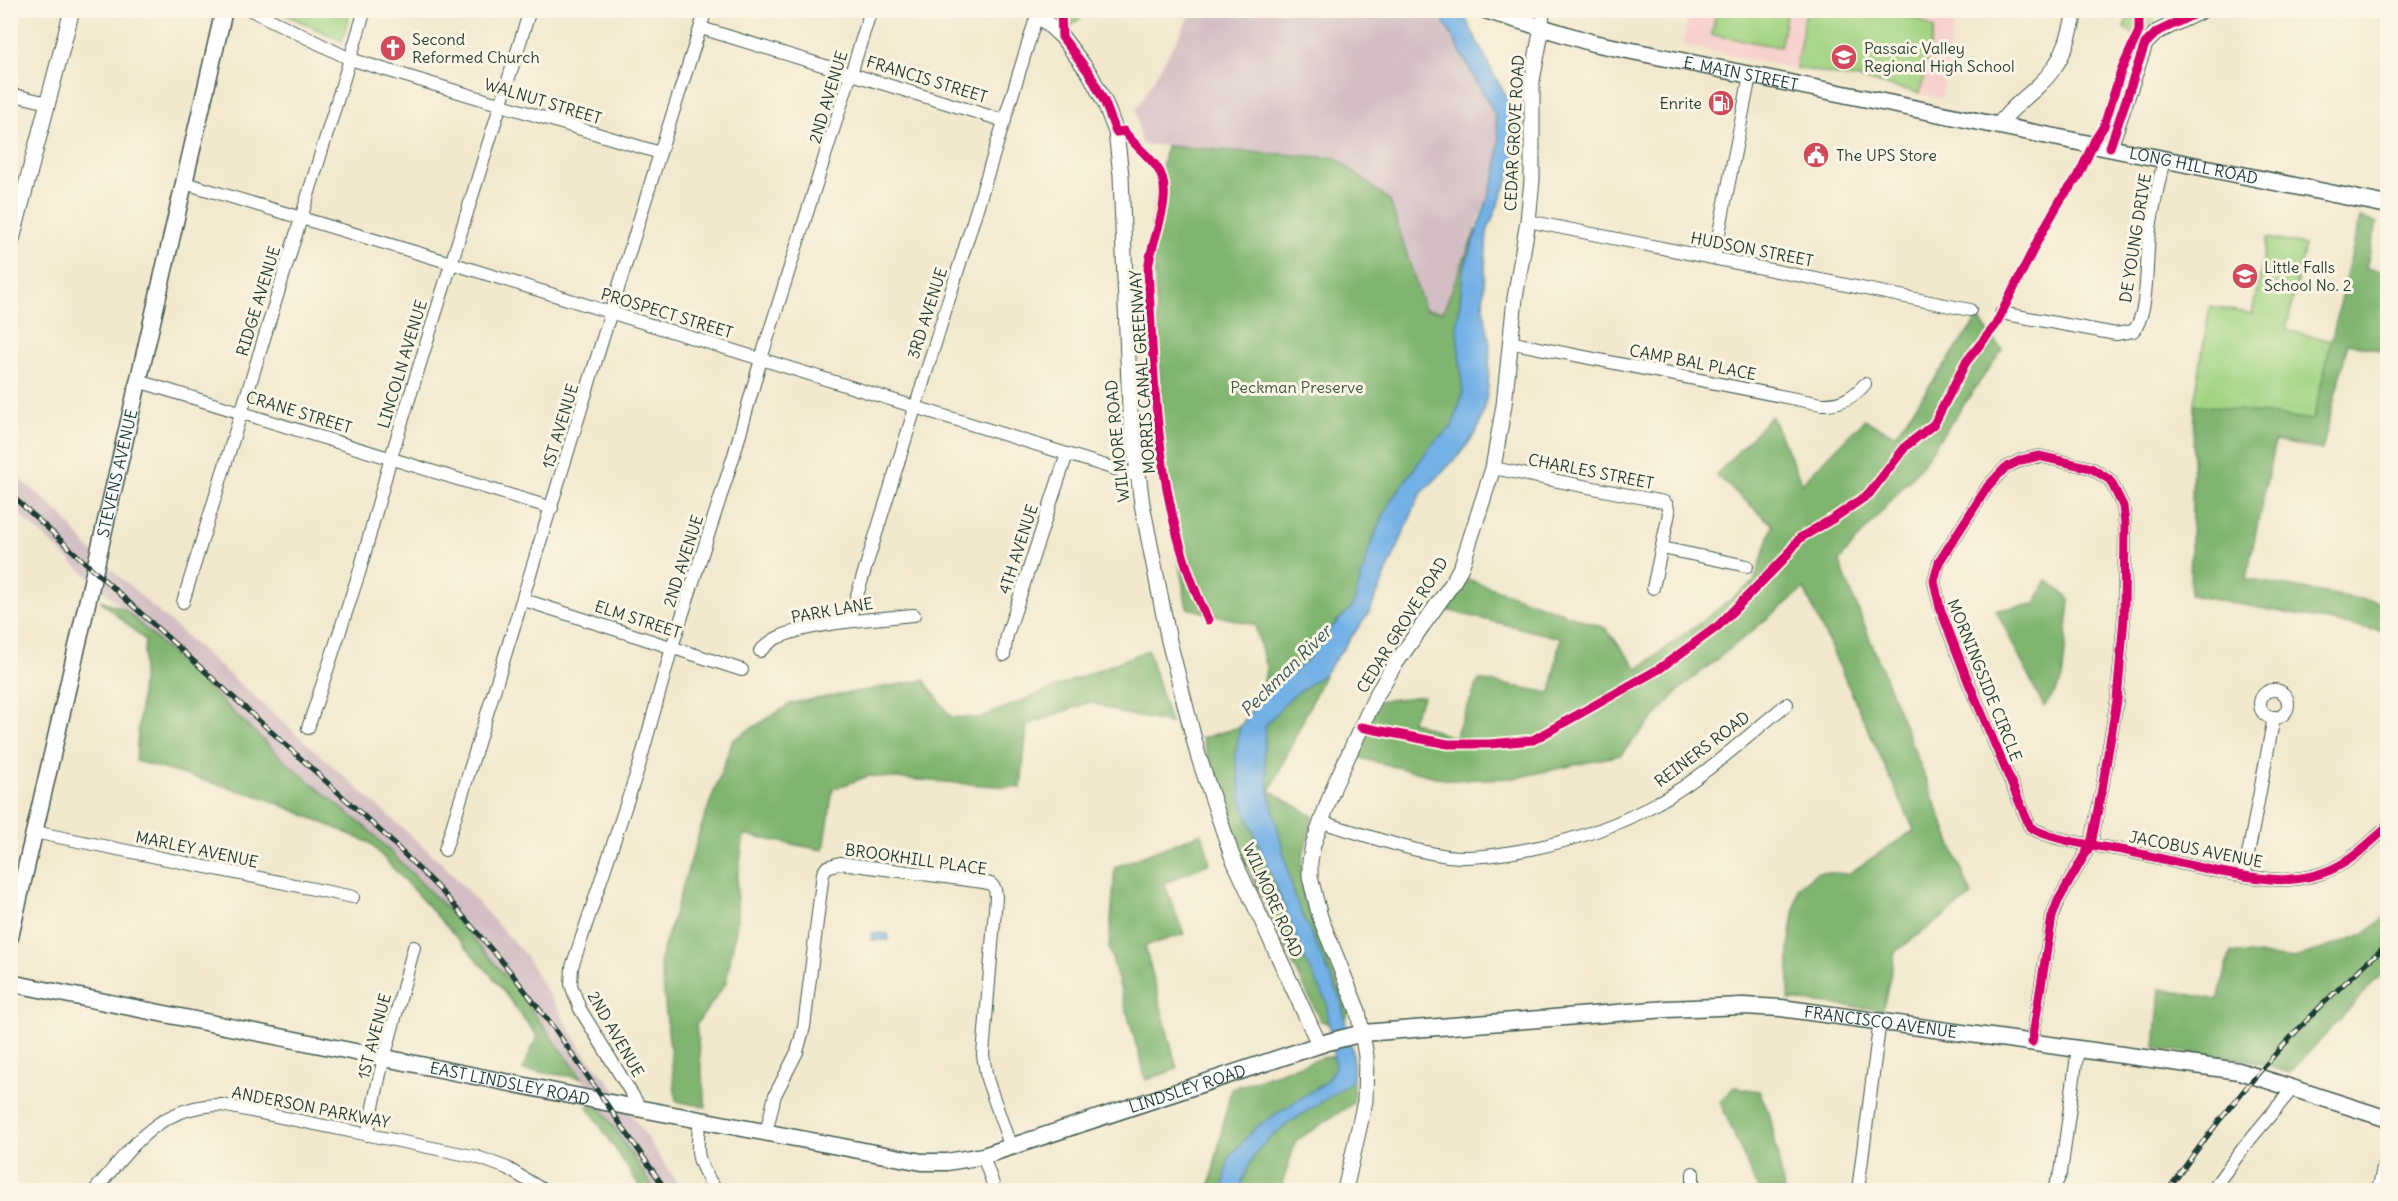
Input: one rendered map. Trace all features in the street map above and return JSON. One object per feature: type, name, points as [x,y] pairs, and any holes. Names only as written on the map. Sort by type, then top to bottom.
[{"type":"main road","name":"STEVENS AVENUE","points":[[10,937],[224,10]]},
{"type":"main road","name":"E. MAIN STREET","points":[[1485,10],[1543,19],[1593,43],[1999,125]]},
{"type":"main road","name":"LONG HILL ROAD","points":[[1999,125],[2388,205]]},
{"type":"main road","name":"EAST LINDSLEY ROAD","points":[[10,983],[384,1059],[922,1162],[947,1162],[983,1156],[1011,1148]]},
{"type":"main road","name":"FRANCISCO AVENUE","points":[[1359,1034],[1644,1011],[1743,1006],[1781,1008],[2239,1071],[2388,1119]]},
{"type":"main road","name":"LINDSLEY ROAD","points":[[1011,1148],[1323,1043],[1359,1034]]},
{"type":"street","points":[[10,247],[72,10]]},
{"type":"street","points":[[211,10],[218,10]]},
{"type":"street","name":"WALNUT STREET","points":[[250,10],[350,59],[660,153]]},
{"type":"street","name":"RIDGE AVENUE","points":[[183,602],[365,10]]},
{"type":"street","name":"LINCOLN AVENUE","points":[[308,728],[360,570],[391,457],[530,10]]},
{"type":"street","name":"1ST AVENUE","points":[[445,850],[706,10]]},
{"type":"street","name":"2ND AVENUE","points":[[641,1109],[580,1009],[571,985],[572,967],[639,766],[672,647],[734,455],[761,359],[853,74],[871,10]]},
{"type":"street","points":[[1999,125],[2007,113],[2040,85],[2060,61],[2075,10]]},
{"type":"street","points":[[2110,147],[2145,44],[2157,32],[2203,10]]},
{"type":"street","name":"3RD AVENUE","points":[[849,621],[1005,121],[1035,13]]},
{"type":"street","name":"WILMORE ROAD","points":[[1035,13],[1062,37],[1090,74],[1105,103],[1116,132],[1121,175],[1130,411],[1138,476],[1169,641],[1198,755],[1232,856],[1323,1043]]},
{"type":"street","name":"CEDAR GROVE ROAD","points":[[1345,1191],[1365,1101],[1367,1072],[1359,1034],[1358,1011],[1320,917],[1310,877],[1313,845],[1351,746],[1376,696],[1393,667],[1452,584],[1462,565],[1494,468],[1504,405],[1509,342],[1528,221],[1532,180],[1532,81],[1543,19]]},
{"type":"street","name":"FRANCIS STREET","points":[[701,28],[1005,121]]},
{"type":"street","points":[[1714,258],[1750,76]]},
{"type":"street","points":[[10,94],[48,103]]},
{"type":"street","name":"DE YOUNG DRIVE","points":[[2001,313],[2116,334],[2133,331],[2139,321],[2147,275],[2149,237],[2164,158]]},
{"type":"street","name":"PROSPECT STREET","points":[[185,183],[1138,476]]},
{"type":"street","name":"HUDSON STREET","points":[[1528,221],[1970,310]]},
{"type":"street","name":"CAMP BAL PLACE","points":[[1509,342],[1821,404],[1837,404],[1855,396],[1865,384]]},
{"type":"street","name":"CRANE STREET","points":[[138,381],[552,508]]},
{"type":"street","name":"4TH AVENUE","points":[[1004,655],[1008,635],[1066,454]]},
{"type":"street","name":"MORNINGSIDE CIRCLE","points":[[2030,826],[1968,681],[1940,608],[1934,581],[1939,562],[1997,475],[2011,464],[2039,456],[2080,465],[2102,474],[2115,487],[2123,506],[2125,523],[2124,618],[2117,700],[2091,844]]},
{"type":"street","name":"CHARLES STREET","points":[[1494,468],[1664,502],[1667,504],[1668,518],[1662,548]]},
{"type":"street","points":[[1653,588],[1662,548],[1747,566]]},
{"type":"street","name":"ELM STREET","points":[[524,600],[742,670]]},
{"type":"street","name":"PARK LANE","points":[[760,651],[778,637],[849,621],[914,615]]},
{"type":"street","name":"REINERS ROAD","points":[[1321,822],[1426,852],[1449,856],[1487,856],[1544,846],[1600,830],[1657,803],[1683,787],[1787,705]]},
{"type":"street","points":[[2244,876],[2274,717]]},
{"type":"street","name":"JACOBUS AVENUE","points":[[2030,826],[2040,834],[2244,876],[2286,879],[2324,872],[2350,860],[2388,827]]},
{"type":"street","name":"MARLEY AVENUE","points":[[34,832],[353,897]]},
{"type":"street","points":[[2032,1042],[2052,917],[2058,901],[2091,844]]},
{"type":"street","name":"BROOKHILL PLACE","points":[[766,1133],[774,1095],[801,1039],[823,873],[827,867],[840,863],[983,882],[991,884],[995,889],[983,1055],[987,1079],[1011,1148]]},
{"type":"street","name":"1ST AVENUE","points":[[367,1135],[384,1059],[414,947]]},
{"type":"street","points":[[1858,1191],[1880,1020]]},
{"type":"street","points":[[2053,1191],[2061,1173],[2078,1048]]},
{"type":"street","points":[[2212,1191],[2247,1143],[2294,1088]]},
{"type":"street","name":"ANDERSON PARKWAY","points":[[95,1191],[146,1132],[171,1115],[191,1108],[212,1105],[233,1107],[492,1162],[521,1175],[543,1191]]},
{"type":"street","points":[[700,1120],[697,1158],[716,1191]]},
{"type":"street","points":[[2378,1191],[2388,1147]]},
{"type":"street","points":[[983,1156],[995,1191]]},
{"type":"street","points":[[1693,1173],[1694,1191]]},
{"type":"shaded area","points":[[1422,10],[1440,17],[1495,115],[1499,136],[1497,171],[1443,312],[1424,309],[1390,201],[1336,158],[1141,144],[1136,110],[1193,11]]},
{"type":"shaded area","name":"Passaic Valley Regional High School","points":[[1689,11],[1956,11],[1941,99],[1865,80],[1811,72],[1683,45]]},
{"type":"shaded area","points":[[10,470],[62,515],[87,547],[444,865],[525,955],[583,1051],[611,1084],[682,1190],[655,1190],[582,1078],[509,980],[449,911],[372,833],[284,760],[124,609],[11,507]]},
{"type":"green space","points":[[278,10],[351,11],[342,41]]},
{"type":"green space","points":[[1042,11],[1088,11],[1064,32]]},
{"type":"green space","points":[[1716,11],[1787,11],[1780,47],[1712,35]]},
{"type":"green space","points":[[1806,11],[1842,11],[1878,17],[1879,13],[1919,19],[1934,29],[1920,93],[1865,80],[1796,68]]},
{"type":"green space","points":[[2131,11],[2156,11],[2154,21],[2137,36],[2124,28]]},
{"type":"green space","name":"Peckman Preserve","points":[[1166,146],[1336,158],[1390,201],[1424,309],[1443,312],[1476,229],[1463,272],[1457,329],[1463,394],[1452,427],[1438,439],[1353,606],[1328,631],[1325,673],[1270,791],[1313,816],[1301,863],[1304,899],[1349,1013],[1345,1020],[1330,1025],[1320,1020],[1240,852],[1202,738],[1240,727],[1262,696],[1266,667],[1255,625],[1187,608],[1166,489],[1152,224]]},
{"type":"green space","points":[[2360,218],[2377,223],[2366,268],[2387,272],[2387,352],[2348,343],[2322,450],[2275,441],[2246,579],[2387,604],[2387,632],[2190,595],[2194,404],[2313,420]]},
{"type":"green space","points":[[2267,238],[2305,245],[2286,330],[2332,341],[2313,421],[2194,404],[2210,306],[2252,314]]},
{"type":"green space","points":[[1978,318],[2002,350],[1920,467],[1839,561],[1972,896],[1895,952],[1883,1010],[1789,1000],[1789,947],[1798,888],[1817,872],[1848,874],[1914,830],[1804,589],[1681,688],[1620,755],[1515,778],[1448,780],[1352,756],[1380,701],[1424,696],[1411,721],[1454,738],[1479,680],[1551,693],[1560,638],[1446,610],[1467,579],[1605,628],[1638,669],[1754,582],[1773,525],[1716,475],[1771,416],[1802,483],[1864,420],[1895,435]]},
{"type":"green space","points":[[2047,580],[2070,599],[2062,682],[2044,707],[1996,610],[2035,604]]},
{"type":"green space","points":[[100,600],[124,609],[284,760],[372,833],[449,911],[509,980],[582,1078],[523,1070],[537,1036],[492,976],[370,843],[265,798],[136,761],[145,640]]},
{"type":"green space","points":[[1148,650],[1170,723],[1121,713],[1090,702],[1027,725],[1021,788],[869,776],[833,789],[824,850],[744,835],[737,881],[737,923],[726,983],[696,1025],[706,1107],[676,1101],[660,960],[701,827],[733,740],[792,703],[924,680],[951,717],[979,718]]},
{"type":"green space","points":[[1202,833],[1210,863],[1164,883],[1184,934],[1145,946],[1177,1069],[1146,1080],[1109,948],[1115,867]]},
{"type":"green space","points":[[2387,916],[2387,968],[2290,1073],[2248,1060],[2155,1048],[2160,989],[2218,1000],[2231,952],[2295,959],[2364,934]]},
{"type":"green space","points":[[1353,1054],[1353,1103],[1296,1141],[1280,1190],[1209,1190],[1231,1089],[1321,1058]]},
{"type":"green space","points":[[1734,1087],[1759,1091],[1770,1115],[1784,1190],[1758,1190],[1720,1102]]},
{"type":"green space","points":[[587,1106],[601,1108],[655,1190],[642,1190]]},
{"type":"water","points":[[1438,11],[1462,11],[1496,79],[1517,113],[1520,139],[1513,168],[1487,232],[1483,305],[1490,345],[1488,387],[1484,410],[1477,431],[1462,452],[1420,495],[1369,613],[1325,673],[1288,700],[1265,726],[1264,754],[1269,792],[1294,896],[1340,998],[1353,1054],[1353,1080],[1269,1139],[1253,1158],[1239,1190],[1223,1190],[1229,1157],[1256,1127],[1326,1082],[1335,1067],[1326,1000],[1305,959],[1242,803],[1235,755],[1240,727],[1262,696],[1306,662],[1328,631],[1353,606],[1370,546],[1390,502],[1432,444],[1452,427],[1463,394],[1457,329],[1463,272],[1497,171],[1499,137],[1495,115]]},
{"type":"water","points":[[872,933],[888,934],[889,940],[871,940]]},
{"type":"railway","points":[[10,494],[386,836],[447,897],[509,970],[557,1032],[666,1190]]},
{"type":"railway","points":[[2168,1190],[2243,1091],[2270,1060],[2326,1001],[2388,944]]},
{"type":"cycle path","name":"MORRIS CANAL GREENWAY","points":[[1061,10],[1062,37],[1090,74],[1105,103],[1116,132],[1124,131],[1152,161],[1162,177],[1164,203],[1148,270],[1156,404],[1168,492],[1177,535],[1190,578],[1208,620]]},
{"type":"cycle path","points":[[1361,727],[1448,744],[1490,744],[1533,740],[1659,669],[1718,626],[1783,560],[1800,538],[1869,494],[1906,446],[1934,424],[1966,362],[1995,326],[2041,234],[2061,199],[2078,177],[2104,126],[2121,71],[2139,31],[2139,10]]},
{"type":"cycle path","points":[[2110,147],[2145,44],[2157,32],[2203,10]]},
{"type":"cycle path","points":[[2032,1042],[2052,917],[2058,901],[2091,844],[2102,789],[2117,700],[2124,618],[2125,523],[2123,506],[2110,480],[2091,468],[2039,456],[2021,460],[2005,468],[1988,486],[1939,562],[1934,581],[1940,608],[1968,681],[2030,827],[2051,836],[2090,845],[2104,847],[2127,851],[2234,874],[2284,880],[2312,876],[2343,864],[2388,827]]},
{"type":"place","name":"Second Reformed Church","points":[[393,48]]},
{"type":"place","name":"Passaic Valley Regional High School","points":[[1844,57]]},
{"type":"place","name":"Enrite","points":[[1721,103]]},
{"type":"place","name":"The UPS Store","points":[[1816,155]]},
{"type":"place","name":"Little Falls School No. 2","points":[[2245,276]]},
{"type":"water label","name":"Peckman River","points":[[1286,671]]}]
